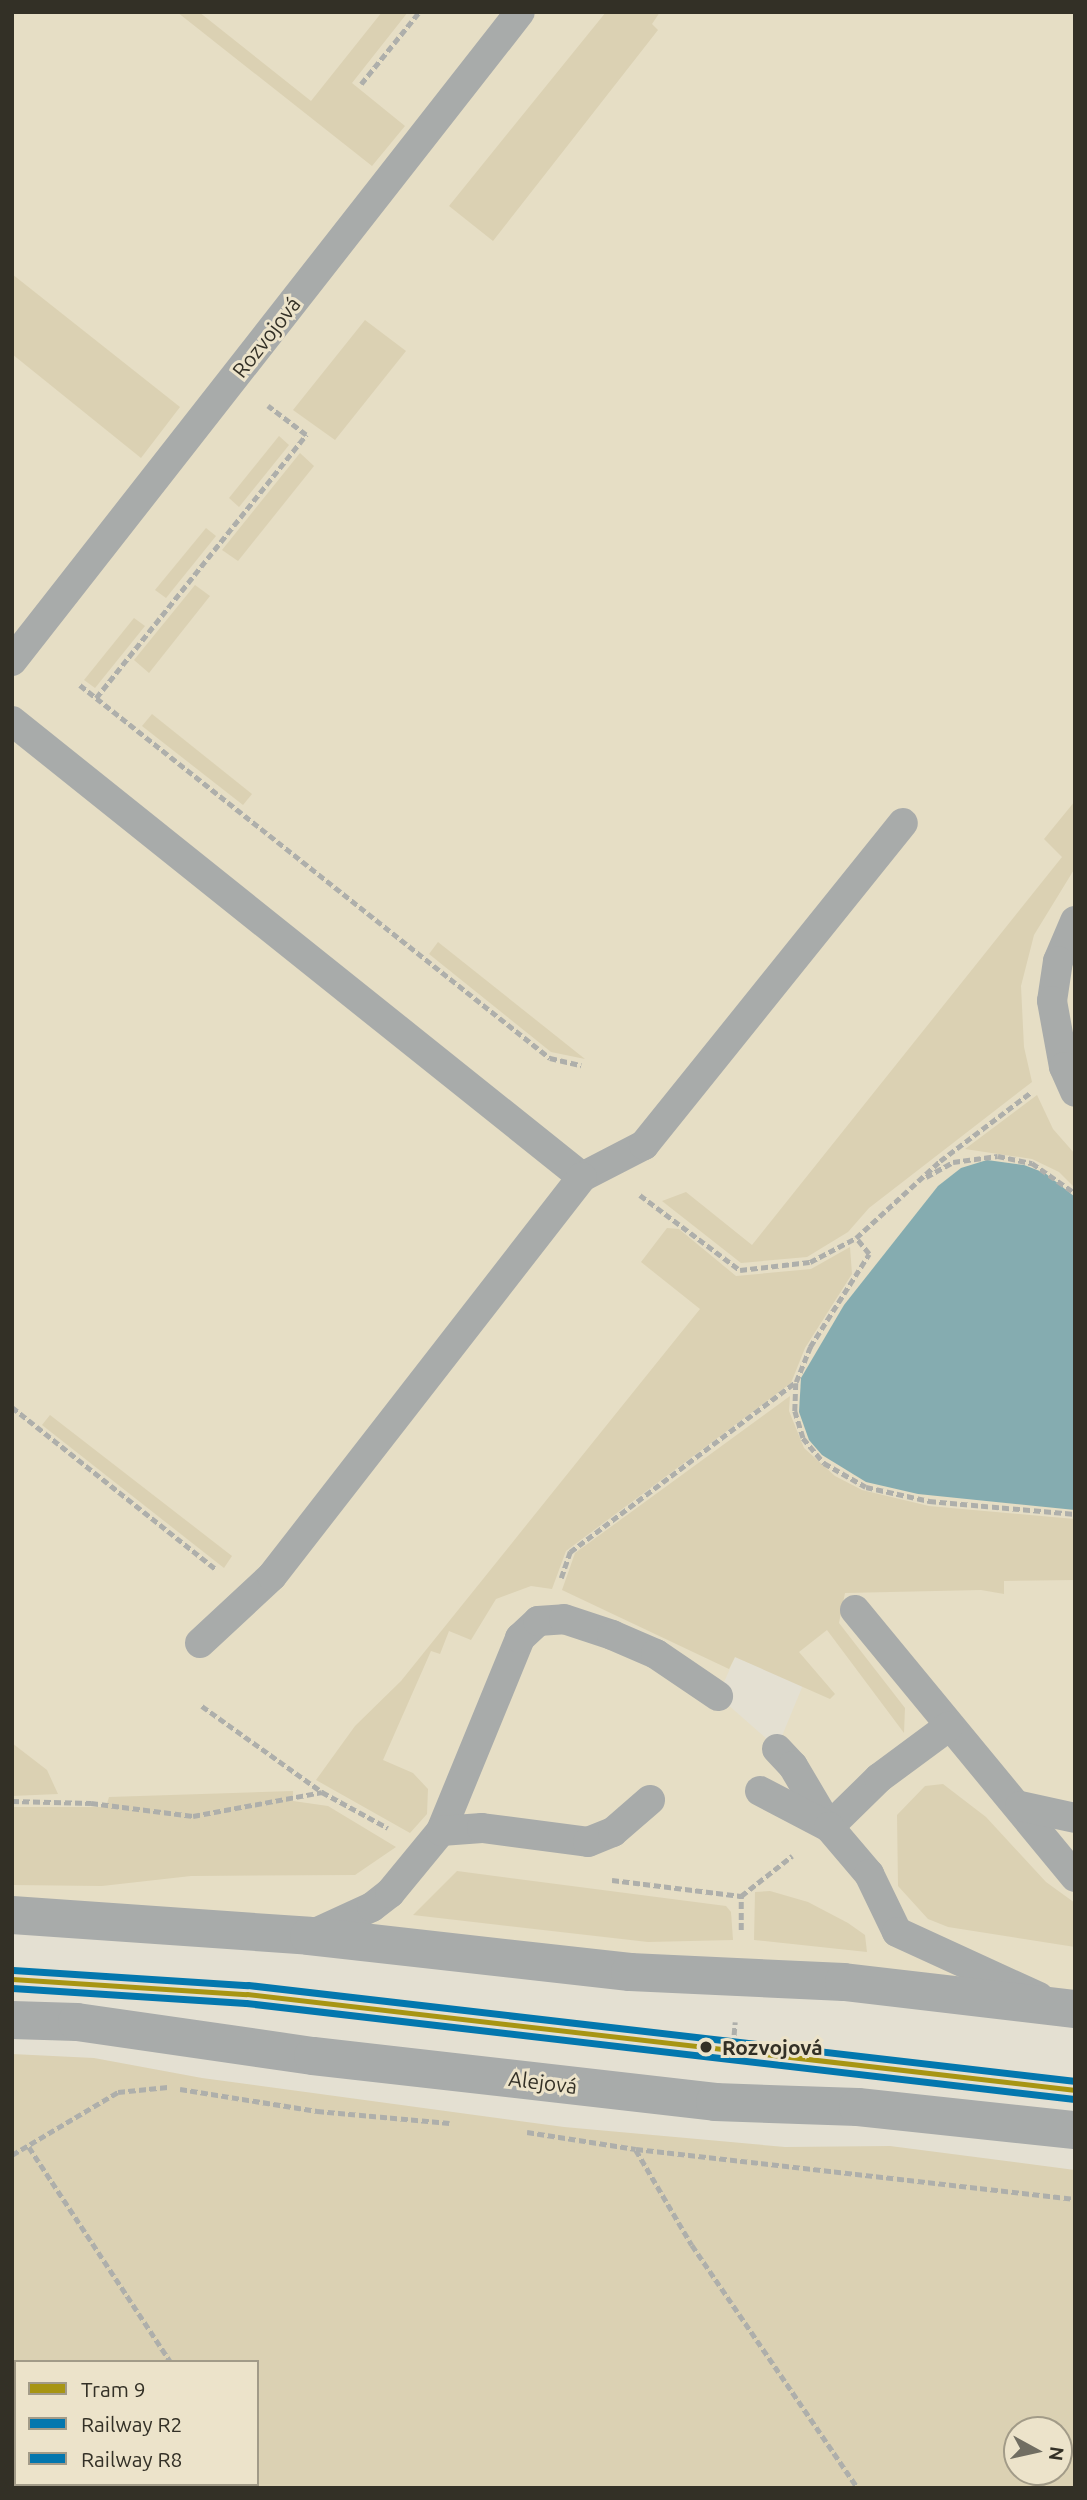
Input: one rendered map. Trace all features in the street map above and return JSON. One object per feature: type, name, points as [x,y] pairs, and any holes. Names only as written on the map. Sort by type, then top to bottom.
[{"type":"street","points":[[12,1915],[309,1936],[630,1972],[844,1982],[1070,2009]]},
{"type":"street","name":"Alejová","points":[[12,2020],[77,2022],[313,2056],[715,2102],[858,2107],[1075,2130]]},
{"type":"lane","name":"Rozvojová","points":[[12,661],[520,12]]},
{"type":"lane","points":[[12,722],[582,1177]]},
{"type":"lane","points":[[200,1643],[272,1576],[403,1413],[582,1177],[644,1146],[903,823]]},
{"type":"lane","points":[[1069,1080],[1052,1001],[1058,961],[1075,921]]},
{"type":"lane","points":[[856,1611],[948,1727],[1020,1806],[1075,1877]]},
{"type":"lane","points":[[309,1936],[372,1907],[390,1893],[441,1831],[520,1638],[538,1621],[564,1619],[623,1640],[656,1654],[718,1696]]},
{"type":"lane","points":[[830,1827],[879,1778],[948,1727]]},
{"type":"lane","points":[[777,1749],[793,1766],[830,1827],[869,1874],[897,1932],[1070,2009]]},
{"type":"lane","points":[[760,1791],[830,1827]]},
{"type":"lane","points":[[441,1831],[482,1828],[588,1842],[613,1832],[650,1800]]},
{"type":"lane","points":[[1020,1806],[1075,1818]]},
{"type":"path","points":[[361,84],[419,12]]},
{"type":"path","points":[[96,698],[306,435],[234,379]]},
{"type":"path","points":[[80,685],[550,1058],[581,1065]]},
{"type":"path","points":[[582,1177],[643,1196],[740,1269],[810,1262],[856,1238],[920,1180],[1069,1080]]},
{"type":"path","points":[[920,1180],[953,1162],[998,1156],[1032,1163],[1075,1193]]},
{"type":"path","points":[[856,1238],[869,1254],[810,1347],[796,1382],[795,1411],[803,1438],[824,1463],[866,1487],[929,1501],[1075,1514]]},
{"type":"path","points":[[557,1589],[570,1552],[796,1382]]},
{"type":"path","points":[[12,1407],[250,1596]]},
{"type":"path","points":[[12,1801],[91,1803],[193,1816],[323,1792]]},
{"type":"path","points":[[741,1896],[830,1827]]},
{"type":"path","points":[[12,2155],[118,2092],[154,2087],[317,2111],[458,2123]]},
{"type":"path","points":[[521,2131],[636,2149],[1075,2199]]},
{"type":"path","points":[[29,2147],[170,2360]]},
{"type":"path","points":[[636,2149],[692,2245],[858,2488]]},
{"type":"shaded area","points":[[12,12],[1075,12],[1075,2009],[12,1915]],"holes":[[[735,1657],[803,1685],[777,1748],[718,1696]]]},
{"type":"shaded area","points":[[177,12],[199,12],[311,101],[382,12],[408,12],[352,83],[405,126],[372,166]]},
{"type":"shaded area","points":[[606,12],[660,12],[652,24],[658,30],[493,241],[449,206]]},
{"type":"shaded area","points":[[12,274],[180,407],[141,458],[12,354]]},
{"type":"shaded area","points":[[365,320],[406,351],[335,440],[293,410]]},
{"type":"shaded area","points":[[279,436],[289,445],[239,507],[229,498]]},
{"type":"shaded area","points":[[300,453],[314,466],[238,561],[222,550]]},
{"type":"shaded area","points":[[206,528],[216,536],[166,598],[155,590]]},
{"type":"shaded area","points":[[195,585],[210,596],[149,673],[134,660]]},
{"type":"shaded area","points":[[134,618],[145,626],[95,688],[84,680]]},
{"type":"shaded area","points":[[152,714],[252,794],[243,805],[142,726]]},
{"type":"shaded area","points":[[1075,801],[1075,868],[1034,935],[1021,986],[1024,1047],[1032,1082],[869,1208],[848,1232],[807,1257],[741,1263],[662,1201],[686,1192],[752,1245],[1062,857],[1044,839]]},
{"type":"shaded area","points":[[438,942],[585,1059],[551,1052],[429,954]]},
{"type":"shaded area","points":[[1037,1095],[1053,1129],[1075,1154],[1075,1188],[1059,1172],[1032,1159],[965,1149]]},
{"type":"shaded area","points":[[667,1228],[679,1229],[736,1276],[811,1269],[850,1247],[852,1274],[805,1348],[791,1383],[566,1551],[552,1589],[531,1586],[496,1599],[471,1640],[449,1631],[440,1654],[431,1651],[383,1760],[413,1773],[428,1789],[427,1814],[410,1833],[316,1780],[355,1726],[401,1681],[700,1309],[641,1262]]},
{"type":"shaded area","points":[[790,1396],[789,1411],[804,1448],[835,1476],[862,1490],[929,1506],[1075,1519],[1075,1580],[1004,1581],[1004,1594],[981,1590],[845,1593],[839,1623],[905,1708],[904,1733],[827,1630],[799,1652],[835,1694],[830,1699],[735,1657],[729,1669],[562,1590],[575,1553]]},
{"type":"shaded area","points":[[50,1415],[232,1556],[224,1568],[42,1425]]},
{"type":"shaded area","points":[[12,1743],[47,1770],[58,1794],[12,1796]]},
{"type":"shaded area","points":[[943,1784],[986,1817],[1046,1882],[1075,1903],[1075,1947],[948,1927],[928,1919],[898,1886],[897,1815],[925,1786]]},
{"type":"shaded area","points":[[293,1791],[293,1801],[328,1806],[396,1847],[355,1875],[191,1876],[102,1886],[12,1885],[12,1807],[106,1807],[109,1797]]},
{"type":"shaded area","points":[[457,1871],[726,1906],[731,1912],[733,1940],[648,1942],[413,1915]]},
{"type":"shaded area","points":[[770,1891],[808,1902],[848,1923],[865,1935],[867,1952],[754,1940],[755,1892]]},
{"type":"shaded area","points":[[12,2054],[94,2058],[202,2078],[564,2127],[785,2147],[890,2146],[1075,2170],[1075,2488],[12,2488]]},
{"type":"water","points":[[987,1160],[1024,1165],[1045,1173],[1075,1197],[1075,1510],[918,1494],[866,1482],[822,1455],[809,1440],[799,1412],[801,1378],[844,1305],[938,1186],[961,1168]]},
{"type":"tram line","name":"9","points":[[12,1979],[247,1994],[1075,2090]]},
{"type":"rail line","name":"R8","points":[[13,1970],[248,1985],[1075,2081]]},
{"type":"rail line","name":"R2","points":[[12,1988],[246,2003],[1074,2099]]},
{"type":"place","name":"Rozvojová","points":[[706,2047]]}]
